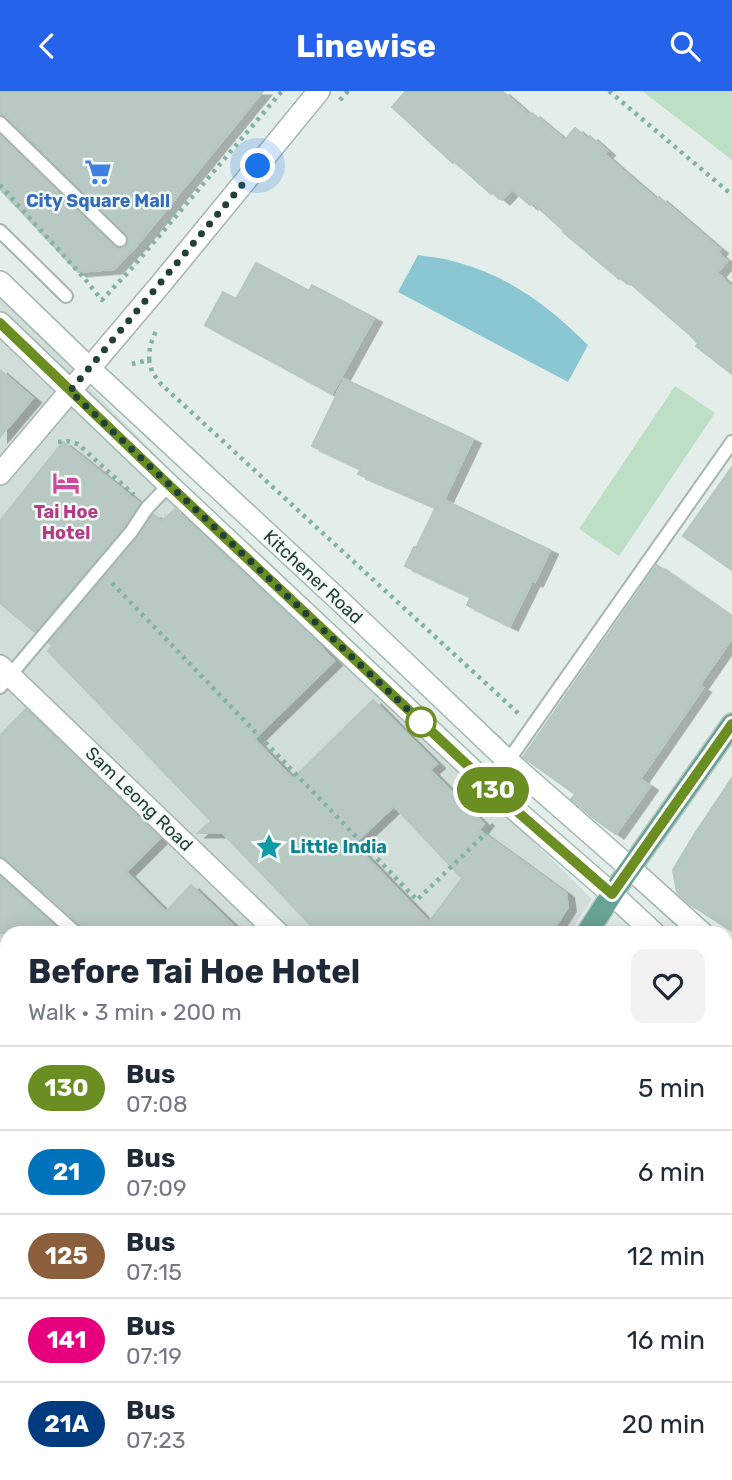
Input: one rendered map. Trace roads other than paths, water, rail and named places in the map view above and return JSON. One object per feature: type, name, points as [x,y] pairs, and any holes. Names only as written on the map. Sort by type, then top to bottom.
[{"type":"main road","points":[[591,926],[732,724]]},
{"type":"street","points":[[0,474],[319,91]]},
{"type":"street","name":"Kitchener Road","points":[[0,282],[508,761],[694,926]]},
{"type":"street","name":"Kitchener Road","points":[[0,323],[512,807],[646,926]]},
{"type":"street","name":"Sam Leong Road","points":[[3,676],[271,926]]},
{"type":"lane","points":[[0,123],[120,240]]},
{"type":"lane","points":[[0,231],[66,296]]},
{"type":"lane","points":[[508,761],[732,442]]},
{"type":"lane","points":[[3,676],[99,569],[147,508],[169,485]]},
{"type":"lane","points":[[0,865],[68,926]]},
{"type":"water","points":[[418,255],[451,261],[494,276],[528,295],[558,318],[588,345],[568,382],[398,292]]},
{"type":"place","name":"City Square Mall","points":[[98,172]]},
{"type":"place","name":"Tai Hoe Hotel","points":[[66,483]]},
{"type":"place","name":"Little India","points":[[269,847]]}]
